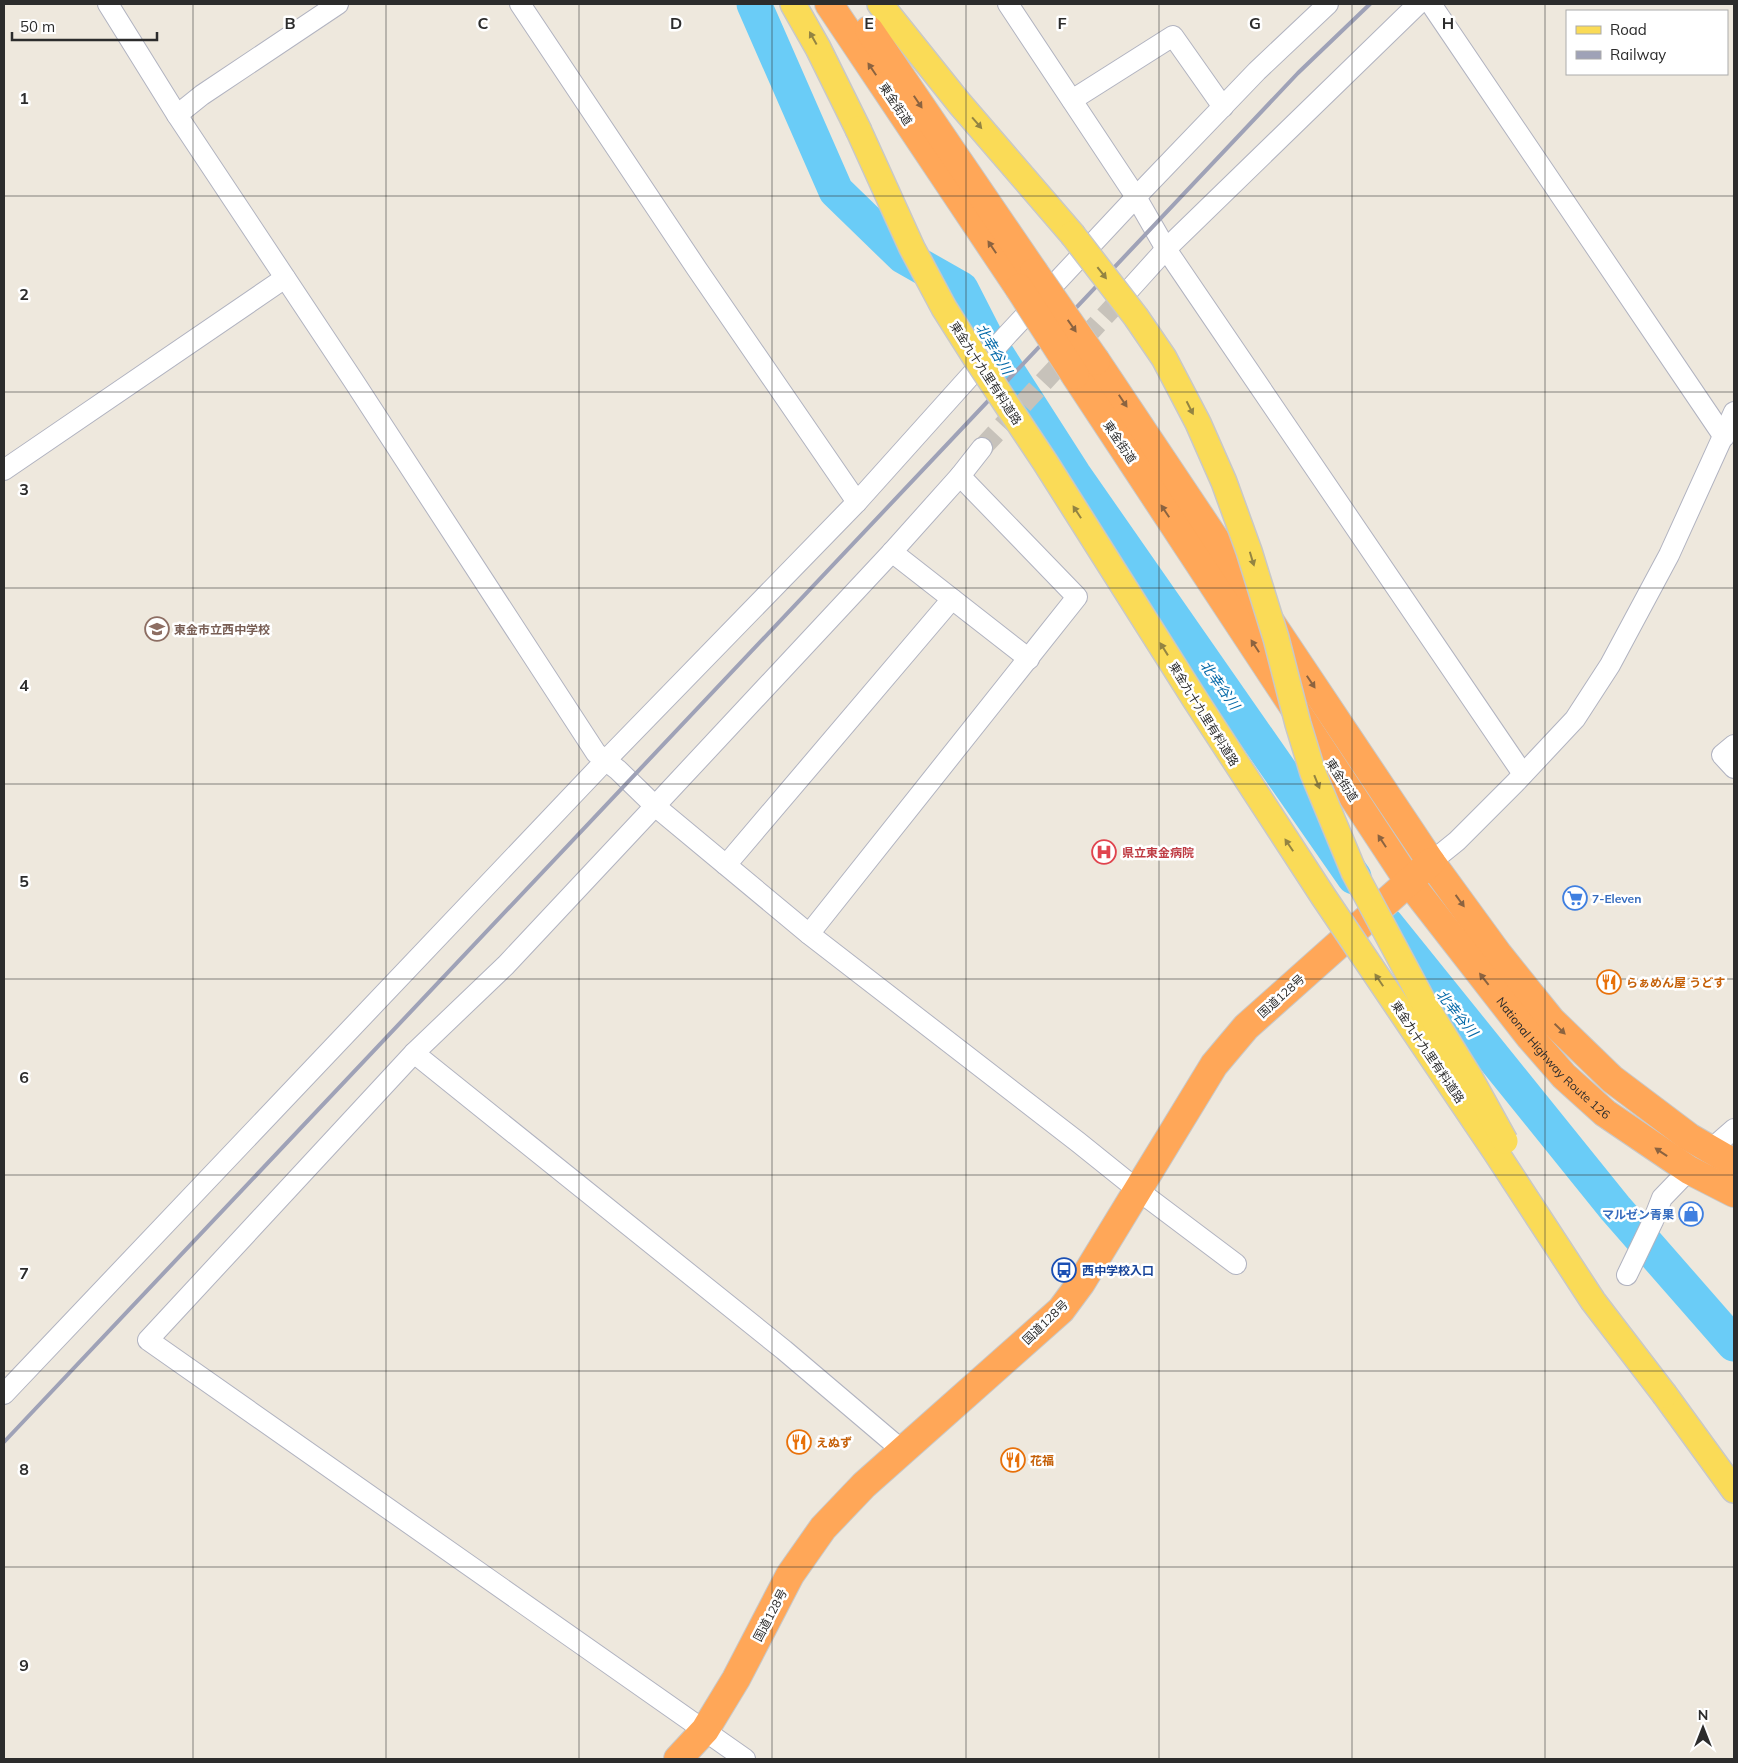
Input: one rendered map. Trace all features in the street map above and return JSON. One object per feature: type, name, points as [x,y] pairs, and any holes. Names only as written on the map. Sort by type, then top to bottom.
[{"type":"highway","name":"東金街道","points":[[829,4],[1026,280]]},
{"type":"highway","name":"東金街道","points":[[851,4],[1026,280],[1085,368],[1431,862]]},
{"type":"highway","name":"東金街道","points":[[1085,368],[1409,882]]},
{"type":"highway","name":"国道128号","points":[[678,1759],[704,1730],[736,1679],[790,1575],[823,1528],[864,1485],[1061,1310],[1081,1283],[1139,1191],[1214,1065],[1246,1027],[1431,862]]},
{"type":"highway","name":"National Highway Route 126","points":[[1431,862],[1498,954],[1551,1020],[1612,1079],[1689,1137],[1734,1163]]},
{"type":"highway","name":"National Highway Route 126","points":[[1409,882],[1528,1036],[1564,1076],[1605,1113],[1689,1170],[1734,1193]]},
{"type":"main road","name":"東金九十九里有料道路","points":[[793,4],[818,48],[858,129],[912,248],[944,308],[975,357],[1056,479],[1196,701],[1328,904],[1495,1151],[1593,1301],[1665,1394],[1734,1490]]},
{"type":"main road","name":"東金九十九里有料道路","points":[[880,4],[960,104],[1072,234],[1136,317],[1164,358],[1198,422],[1221,474],[1249,551],[1276,638],[1298,724],[1313,773],[1354,872],[1425,1005],[1469,1076],[1509,1147],[1665,1394]]},
{"type":"street","points":[[108,4],[177,115],[596,753],[618,770],[655,806],[809,934],[1139,1191],[1236,1264]]},
{"type":"street","points":[[177,115],[202,95],[338,4]]},
{"type":"street","points":[[520,4],[697,269],[857,502]]},
{"type":"street","points":[[1008,4],[1136,197],[1166,250],[1522,774]]},
{"type":"street","points":[[4,1394],[606,760],[857,502],[1007,335],[1136,197],[1258,71],[1328,4]]},
{"type":"street","points":[[1129,290],[1166,250],[1418,4]]},
{"type":"street","points":[[1431,4],[1724,437]]},
{"type":"street","points":[[1072,100],[1174,36],[1223,107]]},
{"type":"street","points":[[4,470],[285,278]]},
{"type":"street","points":[[1431,862],[1457,841],[1575,719],[1610,665],[1669,556],[1734,412]]},
{"type":"street","points":[[745,1759],[148,1340],[414,1052],[506,965],[655,806],[892,552],[960,476],[982,448]]},
{"type":"street","points":[[809,934],[1077,597],[960,476]]},
{"type":"street","points":[[892,552],[1029,659]]},
{"type":"street","points":[[726,865],[952,599]]},
{"type":"street","points":[[1734,746],[1722,755],[1734,768]]},
{"type":"street","points":[[414,1052],[784,1350],[903,1451]]},
{"type":"street","points":[[1710,1150],[1734,1129]]},
{"type":"street","points":[[1627,1275],[1662,1198],[1689,1170]]},
{"type":"waterway","name":"北幸谷川","points":[[754,4],[836,191],[903,256],[961,289],[985,336],[1074,475],[1354,877]]},
{"type":"waterway","name":"北幸谷川","points":[[1386,924],[1615,1208],[1734,1344]]},
{"type":"tunnel","points":[[982,448],[1129,290]]},
{"type":"railway","points":[[4,1442],[1298,73],[1370,4]]},
{"type":"place","name":"東金市立西中学校","points":[[157,629]]},
{"type":"place","name":"県立東金病院","points":[[1104,852]]},
{"type":"place","name":"7-Eleven","points":[[1575,898]]},
{"type":"place","name":"らぁめん屋 うどす","points":[[1609,982]]},
{"type":"place","name":"マルゼン青果","points":[[1691,1214]]},
{"type":"place","name":"西中学校入口","points":[[1064,1270]]},
{"type":"place","name":"えぬず","points":[[799,1442]]},
{"type":"place","name":"花福","points":[[1013,1460]]}]
